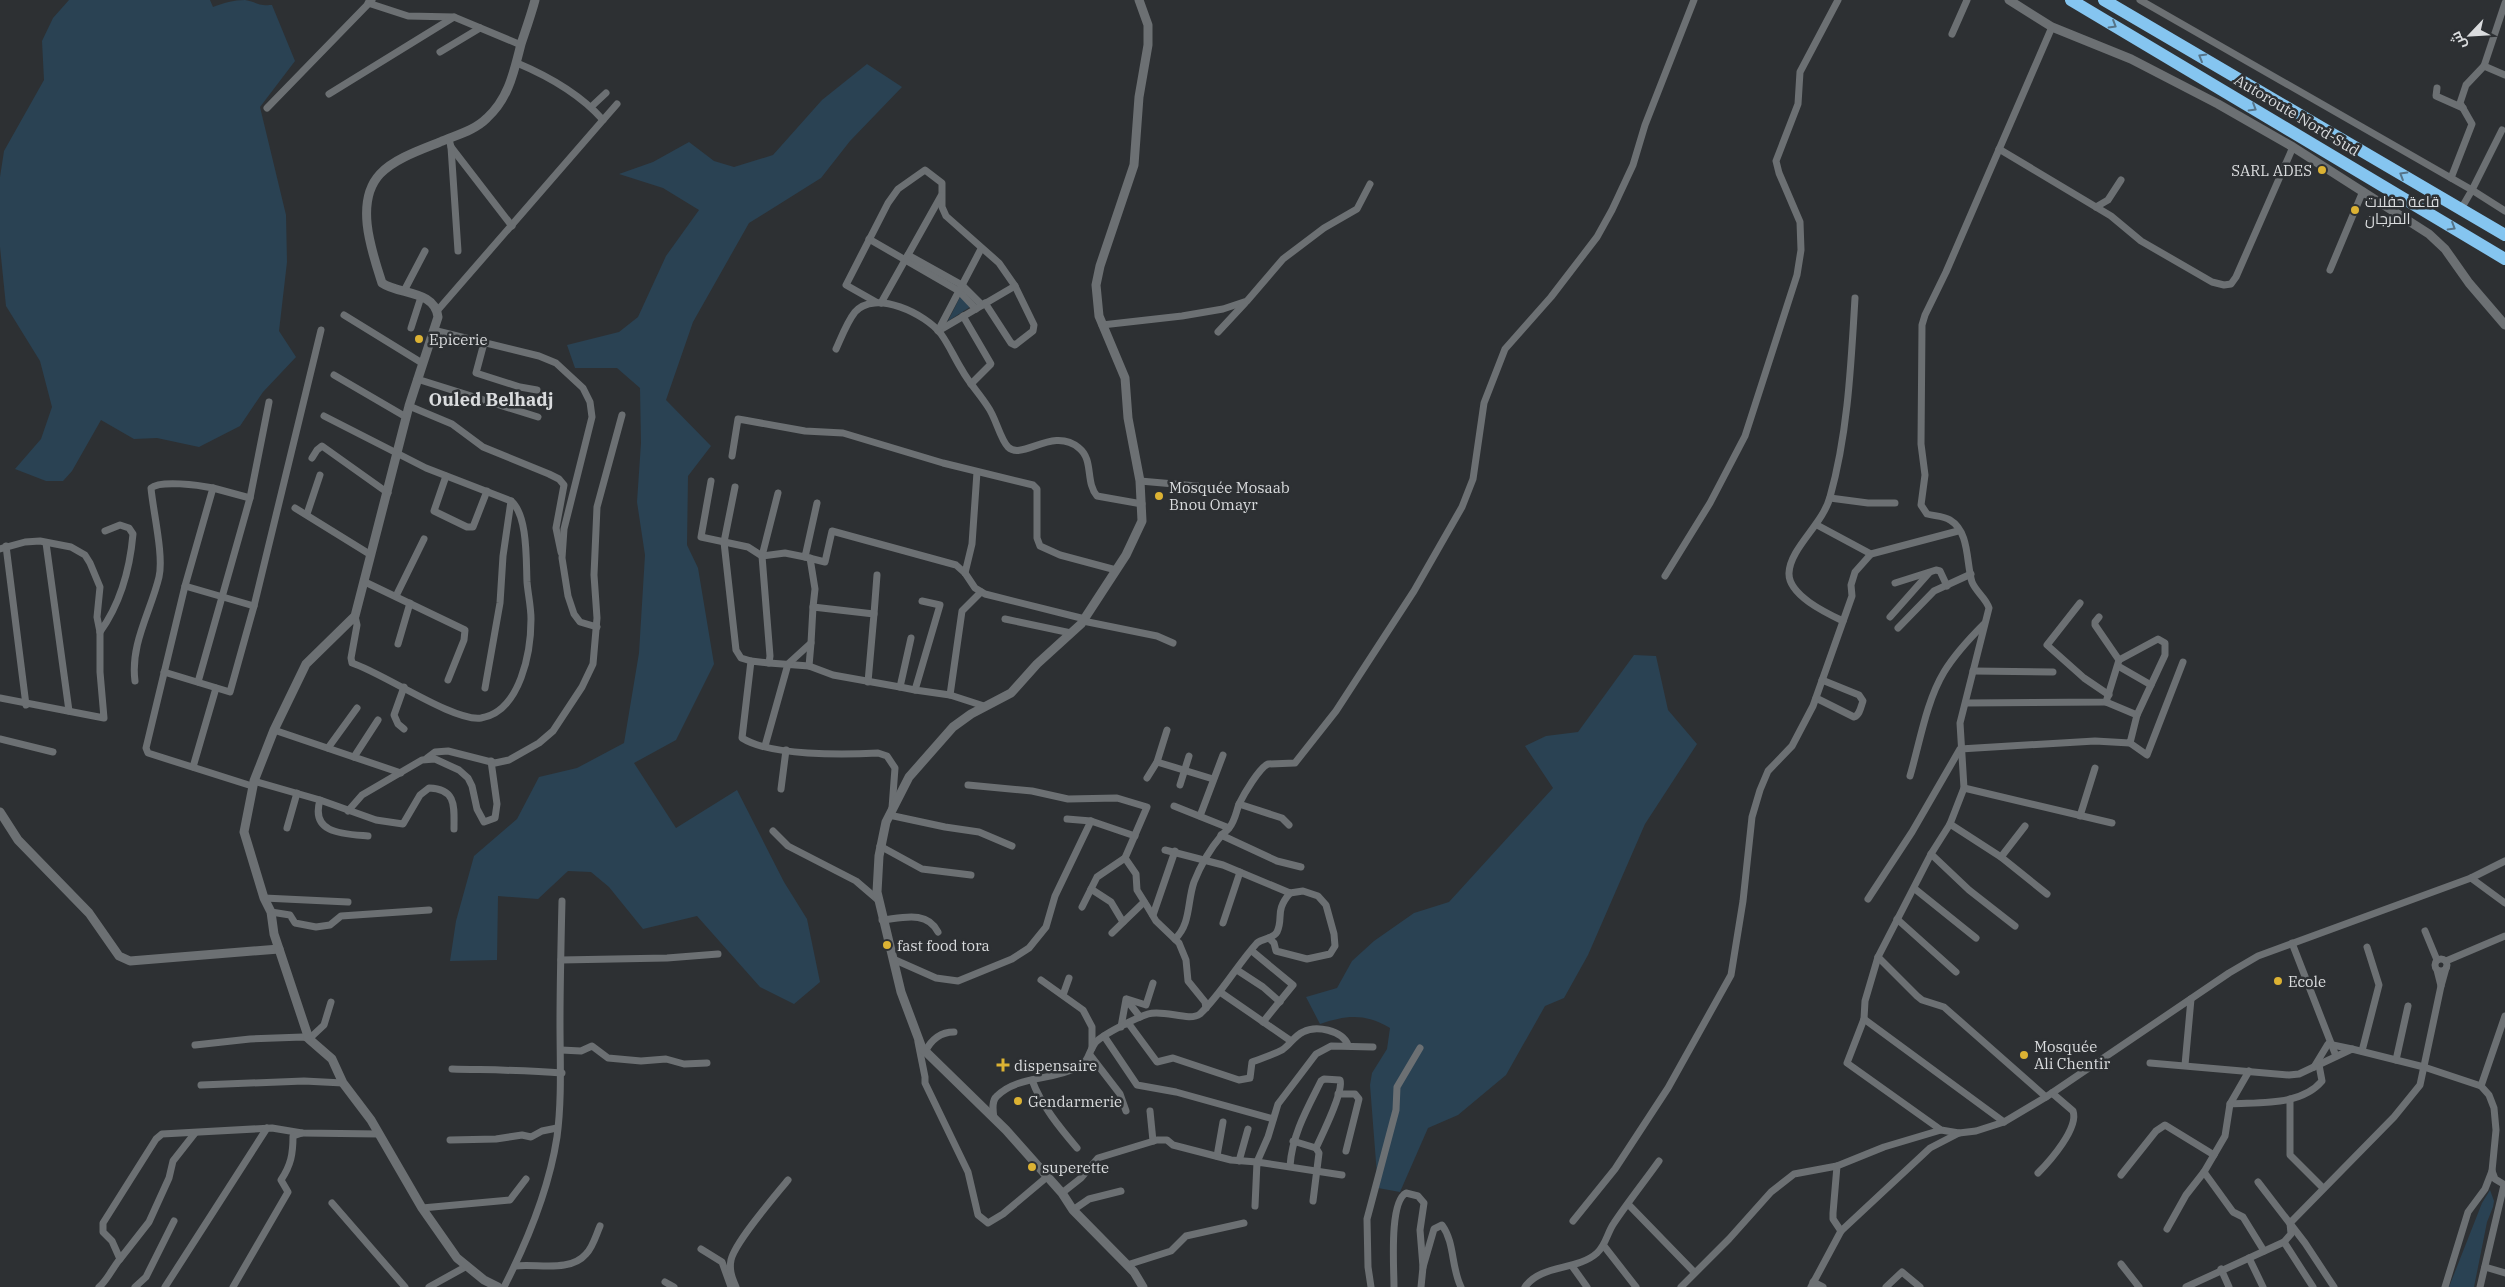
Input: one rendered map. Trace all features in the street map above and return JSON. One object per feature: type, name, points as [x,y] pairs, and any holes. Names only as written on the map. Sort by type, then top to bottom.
[{"type":"highway","name":"Autoroute Nord-Sud","points":[[2071,0],[2505,259]]},
{"type":"highway","name":"Autoroute Nord-Sud","points":[[2104,0],[2505,235]]},
{"type":"street","points":[[324,416],[396,455],[511,501],[517,506],[526,548],[527,583],[531,617],[530,646],[516,689],[500,708],[480,718],[455,713],[352,662],[350,658],[357,625],[355,616],[388,493],[396,455],[422,363],[438,317],[432,303],[382,283],[366,226],[366,209],[370,189],[378,175],[386,168],[450,143],[487,119],[507,91],[535,0]]},
{"type":"street","points":[[890,812],[909,777],[953,726],[984,706],[1011,693],[1037,664],[1084,620],[1140,528],[1143,518],[1140,481],[1128,418],[1123,368],[1102,325],[1097,303],[1096,285],[1100,266],[1134,165],[1140,97],[1148,45],[1148,25],[1139,0]]},
{"type":"street","points":[[1175,939],[1182,933],[1194,883],[1204,861],[1221,835],[1229,828],[1238,813],[1239,804],[1264,766],[1274,763],[1295,763],[1323,729],[1414,591],[1451,528],[1473,479],[1484,403],[1505,349],[1552,297],[1597,237],[1612,210],[1633,165],[1645,126],[1694,0]]},
{"type":"street","points":[[1665,576],[1710,503],[1746,436],[1797,275],[1801,250],[1800,222],[1779,173],[1776,161],[1798,104],[1800,72],[1838,0]]},
{"type":"street","points":[[1952,34],[1967,0]]},
{"type":"street","points":[[2009,0],[2052,27],[2130,59],[2293,147],[2363,191],[2435,239],[2505,325]]},
{"type":"street","points":[[2140,0],[2472,190],[2505,211]]},
{"type":"street","points":[[268,108],[370,2],[408,16],[454,17],[521,45]]},
{"type":"street","points":[[2451,178],[2472,124],[2460,103],[2466,85],[2478,70],[2484,66],[2505,4]]},
{"type":"street","points":[[329,94],[454,17]]},
{"type":"street","points":[[1941,1130],[1847,1064],[1864,1019],[1865,1001],[1878,957],[1931,854],[1950,824],[1964,788],[1960,749],[1960,723],[1988,608],[1987,602],[1972,583],[1967,552],[1958,530],[1950,520],[1927,514],[1920,504],[1925,475],[1921,444],[1922,325],[2052,27]]},
{"type":"street","points":[[440,52],[480,28]]},
{"type":"street","points":[[517,63],[552,79],[591,107],[602,120]]},
{"type":"street","points":[[2484,66],[2505,75]]},
{"type":"street","points":[[2437,88],[2436,96],[2463,108]]},
{"type":"street","points":[[591,107],[606,93]]},
{"type":"street","points":[[437,311],[512,226],[535,195],[617,104]]},
{"type":"street","points":[[2461,209],[2502,130]]},
{"type":"street","points":[[450,143],[512,226]]},
{"type":"street","points":[[450,143],[458,251]]},
{"type":"street","points":[[1999,149],[2126,226],[2141,241],[2212,282],[2224,285],[2231,284],[2236,277],[2293,147]]},
{"type":"street","points":[[870,239],[961,288],[981,306],[1011,343],[1015,345],[1033,331],[1034,325],[1015,286],[998,263],[946,216],[941,196],[942,183],[925,170],[898,189],[877,222],[846,284],[878,303]]},
{"type":"street","points":[[2096,208],[2108,200],[2121,180]]},
{"type":"street","points":[[1218,332],[1283,259],[1324,228],[1357,209],[1370,184]]},
{"type":"street","points":[[2330,270],[2363,191]]},
{"type":"street","points":[[878,303],[941,196]]},
{"type":"street","points":[[938,331],[982,249]]},
{"type":"street","points":[[404,292],[425,251]]},
{"type":"street","points":[[938,331],[1015,286]]},
{"type":"street","points":[[410,328],[421,297]]},
{"type":"street","points":[[1843,621],[1825,613],[1799,594],[1793,587],[1789,574],[1798,549],[1817,525],[1830,498],[1848,390],[1855,298]]},
{"type":"street","points":[[1102,325],[1182,316],[1223,309],[1247,301]]},
{"type":"street","points":[[836,349],[855,312],[878,303],[887,302],[912,312],[938,331],[971,384],[989,408],[1004,442],[1011,450],[1020,451],[1047,441],[1066,440],[1078,447],[1085,455],[1090,485],[1097,496],[1142,504]]},
{"type":"street","points":[[344,315],[422,363]]},
{"type":"street","points":[[963,316],[991,364],[971,384]]},
{"type":"street","points":[[164,672],[230,692],[254,606],[321,330]]},
{"type":"street","points":[[433,330],[539,356],[556,363],[583,388],[592,410],[591,428],[564,529],[562,558]]},
{"type":"street","points":[[484,343],[476,373],[520,387],[537,390]]},
{"type":"street","points":[[334,375],[406,417]]},
{"type":"street","points":[[418,379],[538,417]]},
{"type":"street","points":[[198,682],[250,498],[269,402]]},
{"type":"street","points":[[409,406],[452,424],[490,451],[517,460],[559,479],[564,485],[556,528],[568,596],[574,614],[580,622],[597,627]]},
{"type":"street","points":[[348,811],[362,796],[435,752],[448,751],[500,763],[514,758],[539,743],[556,728],[591,669],[597,627],[594,575],[597,507],[622,415]]},
{"type":"street","points":[[732,456],[738,419],[805,431],[843,433],[1036,487],[1037,538],[1040,546],[1060,555],[1116,570]]},
{"type":"street","points":[[312,458],[322,446],[388,493]]},
{"type":"street","points":[[966,573],[972,544],[977,472]]},
{"type":"street","points":[[307,514],[320,475]]},
{"type":"street","points":[[446,476],[434,511],[467,527],[473,526],[487,491]]},
{"type":"street","points":[[711,481],[701,537],[748,548],[762,556],[785,553],[825,562],[832,531],[956,565],[966,573],[981,592],[994,598],[1157,636],[1173,643]]},
{"type":"street","points":[[1140,481],[1197,486]]},
{"type":"street","points":[[135,681],[134,671],[138,642],[160,575],[151,488],[155,484],[172,484],[213,488],[250,498]]},
{"type":"street","points":[[735,487],[724,542],[736,650],[741,658],[751,661],[809,666],[868,682],[950,696],[984,706]]},
{"type":"street","points":[[213,488],[185,586],[146,748],[148,753],[193,767],[297,793],[376,820],[403,824],[420,795],[429,788],[440,788],[447,792],[454,803],[454,829]]},
{"type":"street","points":[[769,663],[762,556],[778,493]]},
{"type":"street","points":[[1830,498],[1895,503]]},
{"type":"street","points":[[485,688],[500,603],[503,556],[511,501]]},
{"type":"street","points":[[809,666],[815,589],[808,557],[817,503]]},
{"type":"street","points":[[295,508],[371,555]]},
{"type":"street","points":[[100,632],[110,619],[118,600],[129,560],[133,534],[129,528],[120,524],[105,531]]},
{"type":"street","points":[[1817,525],[1871,554]]},
{"type":"street","points":[[1573,1221],[1615,1169],[1668,1088],[1730,975],[1741,909],[1752,817],[1760,790],[1768,771],[1792,746],[1816,698],[1852,596],[1851,585],[1855,572],[1871,554],[1958,530]]},
{"type":"street","points":[[396,596],[424,539]]},
{"type":"street","points":[[0,698],[26,704],[104,718],[100,672],[100,632],[97,617],[100,587],[85,555],[71,547],[25,542],[2,548],[26,704]]},
{"type":"street","points":[[46,543],[69,711]]},
{"type":"street","points":[[1894,583],[1940,571],[1947,586]]},
{"type":"street","points":[[1890,617],[1931,572]]},
{"type":"street","points":[[1898,628],[1934,591],[1971,574]]},
{"type":"street","points":[[868,682],[877,575]]},
{"type":"street","points":[[365,582],[459,626],[466,632],[448,680]]},
{"type":"street","points":[[185,586],[254,606]]},
{"type":"street","points":[[950,696],[962,611],[981,592]]},
{"type":"street","points":[[915,690],[940,606],[922,601]]},
{"type":"street","points":[[398,644],[410,603]]},
{"type":"street","points":[[2080,603],[2047,645],[2108,698],[2137,715]]},
{"type":"street","points":[[813,607],[874,614]]},
{"type":"street","points":[[309,1039],[279,949],[271,912],[264,898],[244,832],[253,783],[274,730],[306,664],[355,616]]},
{"type":"street","points":[[2099,617],[2094,622],[2095,625],[2119,663],[2151,685]]},
{"type":"street","points":[[1005,619],[1070,634]]},
{"type":"street","points":[[1910,776],[1931,703],[1943,674],[1958,652],[1984,624]]},
{"type":"street","points":[[900,687],[911,638]]},
{"type":"street","points":[[2108,698],[2119,663],[2158,639],[2162,640],[2167,648],[2137,715],[2130,743]]},
{"type":"street","points":[[765,746],[788,664],[811,643]]},
{"type":"street","points":[[751,661],[741,736],[744,740],[786,750],[831,755],[878,753],[887,756],[894,768],[890,812],[880,846],[877,900],[903,999],[917,1040],[925,1077],[924,1083],[968,1172],[981,1219],[988,1223],[1003,1214],[1048,1176]]},
{"type":"street","points":[[1960,749],[2095,741],[2130,743],[2147,755],[2183,662]]},
{"type":"street","points":[[1973,672],[2053,672]]},
{"type":"street","points":[[1816,698],[1854,717],[1862,706],[1863,700],[1859,695],[1822,680]]},
{"type":"street","points":[[404,687],[394,715],[398,724],[404,729]]},
{"type":"street","points":[[193,767],[216,688]]},
{"type":"street","points":[[1966,703],[2108,698]]},
{"type":"street","points":[[328,748],[357,708]]},
{"type":"street","points":[[354,756],[378,720]]},
{"type":"street","points":[[274,730],[401,773]]},
{"type":"street","points":[[1147,778],[1157,762],[1167,730]]},
{"type":"street","points":[[0,739],[53,752]]},
{"type":"street","points":[[1868,899],[1912,832],[1960,749]]},
{"type":"street","points":[[781,788],[786,750]]},
{"type":"street","points":[[1200,816],[1223,755]]},
{"type":"street","points":[[1180,785],[1189,756]]},
{"type":"street","points":[[427,758],[435,759],[466,774],[472,786],[478,812],[485,822],[495,818],[497,804],[490,762]]},
{"type":"street","points":[[1157,762],[1213,779]]},
{"type":"street","points":[[2080,816],[2096,768]]},
{"type":"street","points":[[968,785],[1032,791],[1068,799],[1122,799],[1147,807],[1125,858],[1097,877],[1082,907]]},
{"type":"street","points":[[1964,788],[2112,823]]},
{"type":"street","points":[[287,828],[297,793]]},
{"type":"street","points":[[320,800],[319,818],[322,824],[343,834],[368,836]]},
{"type":"street","points":[[1239,804],[1282,818],[1289,825]]},
{"type":"street","points":[[1174,806],[1229,828]]},
{"type":"street","points":[[0,812],[18,840],[89,913],[119,956],[130,961],[279,949]]},
{"type":"street","points":[[890,812],[945,827],[979,832],[1012,846]]},
{"type":"street","points":[[1067,819],[1091,821],[1134,836]]},
{"type":"street","points":[[893,958],[936,978],[958,981],[1012,959],[1029,948],[1046,927],[1055,896],[1091,821]]},
{"type":"street","points":[[1950,824],[2000,857],[2047,894]]},
{"type":"street","points":[[2000,857],[2026,826]]},
{"type":"street","points":[[773,831],[788,846],[856,881],[877,900]]},
{"type":"street","points":[[1221,835],[1277,861],[1301,867]]},
{"type":"street","points":[[880,846],[922,869],[971,875]]},
{"type":"street","points":[[1165,850],[1175,851],[1240,872],[1263,881],[1274,888],[1290,893],[1303,891],[1316,894],[1323,900],[1334,934],[1332,951],[1329,955],[1307,959],[1282,954],[1275,949],[1274,943],[1269,938]]},
{"type":"street","points":[[1153,915],[1175,851]]},
{"type":"street","points":[[1931,854],[1969,890],[2015,926]]},
{"type":"street","points":[[1125,858],[1136,874],[1137,890],[1144,902],[1156,921],[1175,939],[1184,952],[1189,984],[1205,1002],[1206,1008]]},
{"type":"street","points":[[1681,1287],[1723,1245],[1771,1192],[1794,1174],[1837,1166],[1884,1147],[1941,1130],[1976,1131],[2004,1122],[2049,1095],[2258,956],[2471,878],[2505,861]]},
{"type":"street","points":[[1223,923],[1240,872]]},
{"type":"street","points":[[2471,878],[2505,903]]},
{"type":"street","points":[[1091,889],[1111,902],[1123,922]]},
{"type":"street","points":[[1914,889],[1976,938]]},
{"type":"street","points":[[994,1118],[992,1108],[995,1097],[1019,1084],[1061,1076],[1085,1063],[1096,1043],[1104,1036],[1144,1015],[1159,1011],[1195,1017],[1220,992],[1259,942],[1269,938],[1278,930],[1281,903],[1290,893]]},
{"type":"street","points":[[264,898],[348,902]]},
{"type":"street","points":[[504,1287],[515,1266],[544,1191],[557,1128],[562,1073],[562,902]]},
{"type":"street","points":[[1112,934],[1144,902]]},
{"type":"street","points":[[271,912],[290,915],[295,923],[316,927],[330,925],[341,916],[429,910]]},
{"type":"street","points":[[882,920],[923,918],[933,924],[938,932]]},
{"type":"street","points":[[1898,919],[1956,972]]},
{"type":"street","points":[[2425,931],[2437,960],[2446,965]]},
{"type":"street","points":[[2437,970],[2442,971],[2446,965],[2505,936]]},
{"type":"street","points":[[2292,943],[2336,1056]]},
{"type":"street","points":[[2362,1051],[2379,985],[2367,947]]},
{"type":"street","points":[[1252,951],[1293,985],[1264,1022]]},
{"type":"street","points":[[561,960],[626,960],[718,954]]},
{"type":"street","points":[[1878,957],[1922,1000],[1944,1007],[2049,1095],[2073,1111],[2074,1122],[2068,1136],[2038,1173]]},
{"type":"street","points":[[2437,960],[2435,965],[2441,986]]},
{"type":"street","points":[[2186,1287],[2221,1269],[2284,1242],[2291,1234],[2290,1223],[2322,1188],[2394,1117],[2420,1085],[2446,965]]},
{"type":"street","points":[[1236,970],[1263,987],[1280,1002]]},
{"type":"street","points":[[1063,994],[1069,978]]},
{"type":"street","points":[[1041,980],[1083,1010],[1092,1027],[1091,1053],[1120,1094],[1126,1111]]},
{"type":"street","points":[[1144,1015],[1153,983]]},
{"type":"street","points":[[1220,992],[1291,1041]]},
{"type":"street","points":[[1126,999],[1144,1015]]},
{"type":"street","points":[[1126,999],[1146,1005]]},
{"type":"street","points":[[1124,1026],[1126,999]]},
{"type":"street","points":[[2185,1065],[2191,999]]},
{"type":"street","points":[[309,1039],[324,1025],[331,1002]]},
{"type":"street","points":[[2396,1060],[2408,1006]]},
{"type":"street","points":[[2481,1086],[2505,1016]]},
{"type":"street","points":[[1864,1019],[2004,1122]]},
{"type":"street","points":[[1124,1026],[1129,1024],[1157,1062],[1173,1058],[1239,1080],[1250,1078],[1252,1062],[1281,1050],[1302,1032],[1314,1028],[1333,1032],[1344,1038],[1348,1045]]},
{"type":"street","points":[[925,1052],[934,1039],[945,1033],[954,1032]]},
{"type":"street","points":[[1104,1036],[1137,1085],[1176,1092],[1273,1119]]},
{"type":"street","points":[[195,1045],[250,1038],[303,1037],[309,1039],[332,1059],[343,1083],[371,1120],[422,1208],[457,1258],[484,1280],[498,1287]]},
{"type":"street","points":[[917,1040],[925,1052],[994,1118],[1048,1176],[1073,1210],[1134,1272],[1143,1287]]},
{"type":"street","points":[[2230,1104],[2290,1099],[2313,1092],[2322,1082],[2316,1066],[2325,1047],[2331,1043],[2424,1067],[2481,1086],[2489,1095],[2494,1108],[2496,1130],[2492,1171],[2485,1189],[2468,1212],[2445,1287]]},
{"type":"street","points":[[1255,1206],[1257,1162],[1268,1137],[1278,1104],[1286,1092],[1316,1054],[1327,1047],[1348,1045],[1373,1047]]},
{"type":"street","points":[[561,1050],[581,1051],[592,1046],[608,1058],[641,1061],[666,1060],[684,1064],[708,1062]]},
{"type":"street","points":[[1371,1287],[1368,1267],[1367,1219],[1396,1110],[1397,1087],[1420,1048]]},
{"type":"street","points":[[2150,1063],[2299,1074],[2352,1049]]},
{"type":"street","points":[[452,1069],[509,1072],[527,1070],[562,1073]]},
{"type":"street","points":[[2167,1229],[2186,1194],[2204,1172],[2225,1136],[2230,1104],[2249,1071]]},
{"type":"street","points":[[1032,1080],[1040,1098],[1077,1148]]},
{"type":"street","points":[[1290,1166],[1293,1141],[1322,1080],[1340,1080],[1342,1083],[1316,1148]]},
{"type":"street","points":[[201,1085],[304,1081],[343,1083]]},
{"type":"street","points":[[1338,1094],[1355,1094],[1359,1098],[1346,1151]]},
{"type":"street","points":[[2290,1099],[2290,1155],[2322,1188]]},
{"type":"street","points":[[1150,1111],[1153,1141]]},
{"type":"street","points":[[1216,1156],[1223,1122]]},
{"type":"street","points":[[2121,1175],[2156,1131],[2166,1125],[2214,1155]]},
{"type":"street","points":[[120,1259],[112,1241],[103,1232],[104,1223],[156,1139],[162,1134],[267,1128],[302,1133],[379,1134]]},
{"type":"street","points":[[165,1287],[267,1128]]},
{"type":"street","points":[[450,1140],[496,1139],[522,1135],[531,1138],[542,1131],[557,1128]]},
{"type":"street","points":[[1239,1161],[1248,1128]]},
{"type":"street","points":[[103,1286],[109,1272],[150,1222],[169,1178],[173,1161],[194,1132]]},
{"type":"street","points":[[1822,1287],[1812,1284],[1841,1231],[1930,1148],[1959,1132]]},
{"type":"street","points":[[233,1287],[288,1192],[282,1180],[289,1168],[293,1153],[293,1136],[302,1133]]},
{"type":"street","points":[[1062,1193],[1084,1176],[1098,1158],[1153,1141],[1167,1140],[1173,1145],[1239,1161],[1290,1166],[1342,1175]]},
{"type":"street","points":[[1293,1141],[1316,1148],[1320,1153],[1316,1170],[1313,1201]]},
{"type":"street","points":[[1525,1287],[1539,1275],[1589,1260],[1604,1246],[1613,1225],[1659,1161]]},
{"type":"street","points":[[1837,1166],[1832,1213],[1841,1231]]},
{"type":"street","points":[[2480,1287],[2504,1185],[2495,1179],[2492,1171]]},
{"type":"street","points":[[2204,1172],[2233,1212],[2243,1217],[2264,1250]]},
{"type":"street","points":[[422,1208],[510,1200],[526,1179]]},
{"type":"street","points":[[736,1287],[730,1266],[734,1252],[788,1180]]},
{"type":"street","points":[[2258,1182],[2290,1223],[2334,1287]]},
{"type":"street","points":[[1073,1210],[1088,1199],[1121,1191]]},
{"type":"street","points":[[1394,1287],[1396,1212],[1401,1196],[1406,1193],[1418,1196],[1424,1203],[1420,1230],[1423,1267],[1421,1287]]},
{"type":"street","points":[[332,1203],[404,1287]]},
{"type":"street","points":[[1628,1204],[1694,1272]]},
{"type":"street","points":[[136,1287],[146,1277],[174,1221]]},
{"type":"street","points":[[1127,1265],[1171,1251],[1186,1236],[1244,1223]]},
{"type":"street","points":[[1423,1267],[1434,1229],[1442,1225],[1448,1234],[1457,1278],[1461,1287]]},
{"type":"street","points":[[515,1266],[562,1265],[583,1258],[590,1250],[600,1226]]},
{"type":"street","points":[[2284,1242],[2313,1287]]},
{"type":"street","points":[[1604,1246],[1636,1287]]},
{"type":"street","points":[[701,1249],[722,1262],[731,1287]]},
{"type":"street","points":[[2249,1258],[2263,1287]]},
{"type":"street","points":[[2121,1264],[2139,1287]]},
{"type":"street","points":[[428,1287],[468,1266]]},
{"type":"street","points":[[1572,1266],[1587,1287]]},
{"type":"street","points":[[2485,1267],[2505,1273]]},
{"type":"street","points":[[2221,1269],[2230,1287]]},
{"type":"street","points":[[1886,1287],[1902,1272],[1917,1286]]},
{"type":"street","points":[[1533,1280],[1539,1287]]},
{"type":"street","points":[[665,1282],[674,1287]]},
{"type":"shaded area","points":[[69,0],[210,0],[213,7],[245,0],[272,5],[295,61],[260,107],[286,215],[287,262],[279,331],[296,357],[263,392],[240,426],[199,447],[157,438],[134,439],[101,420],[72,471],[63,481],[46,481],[15,469],[41,439],[52,407],[40,361],[6,306],[0,247],[0,177],[4,151],[44,80],[42,41],[53,18]]},
{"type":"shaded area","points":[[867,64],[902,87],[850,141],[821,178],[749,223],[693,322],[666,400],[711,446],[688,476],[687,545],[698,568],[714,664],[676,740],[634,763],[676,828],[737,790],[784,882],[807,919],[820,982],[794,1004],[760,987],[697,916],[643,929],[609,887],[591,872],[568,871],[538,899],[498,896],[497,960],[450,961],[456,921],[474,856],[517,819],[539,777],[577,768],[624,743],[639,653],[645,555],[637,502],[641,443],[640,388],[617,368],[575,368],[567,345],[619,332],[638,317],[666,256],[699,210],[663,188],[619,174],[653,162],[689,142],[714,161],[734,167],[773,155],[822,100]]},
{"type":"shaded area","points":[[960,297],[970,307],[948,321]]},
{"type":"shaded area","points":[[1634,655],[1656,656],[1668,710],[1697,744],[1645,824],[1588,955],[1564,998],[1545,1006],[1506,1075],[1458,1115],[1428,1128],[1400,1192],[1378,1188],[1370,1085],[1372,1073],[1387,1049],[1390,1028],[1372,1020],[1355,1017],[1347,1017],[1320,1024],[1306,997],[1337,988],[1352,961],[1374,941],[1414,913],[1449,902],[1553,788],[1525,746],[1546,736],[1578,732]]},
{"type":"shaded area","points":[[2490,1190],[2494,1201],[2487,1222],[2474,1287],[2449,1287],[2482,1203]]},
{"type":"place","name":"SARL ADES","points":[[2322,170]]},
{"type":"place","name":"قاعة حفلات المرجان","points":[[2355,210]]},
{"type":"place","name":"Epicerie","points":[[419,339]]},
{"type":"place","name":"Mosquée Mosaab Bnou Omayr","points":[[1159,496]]},
{"type":"place","name":"fast food tora","points":[[887,945]]},
{"type":"place","name":"Ecole","points":[[2278,981]]},
{"type":"place","name":"Mosquée Ali Chentir","points":[[2024,1055]]},
{"type":"place","name":"dispensaire","points":[[1003,1065]]},
{"type":"place","name":"Gendarmerie","points":[[1018,1101]]},
{"type":"place","name":"superette","points":[[1032,1167]]},
{"type":"district","name":"Ouled Belhadj","points":[[491,399]]}]
